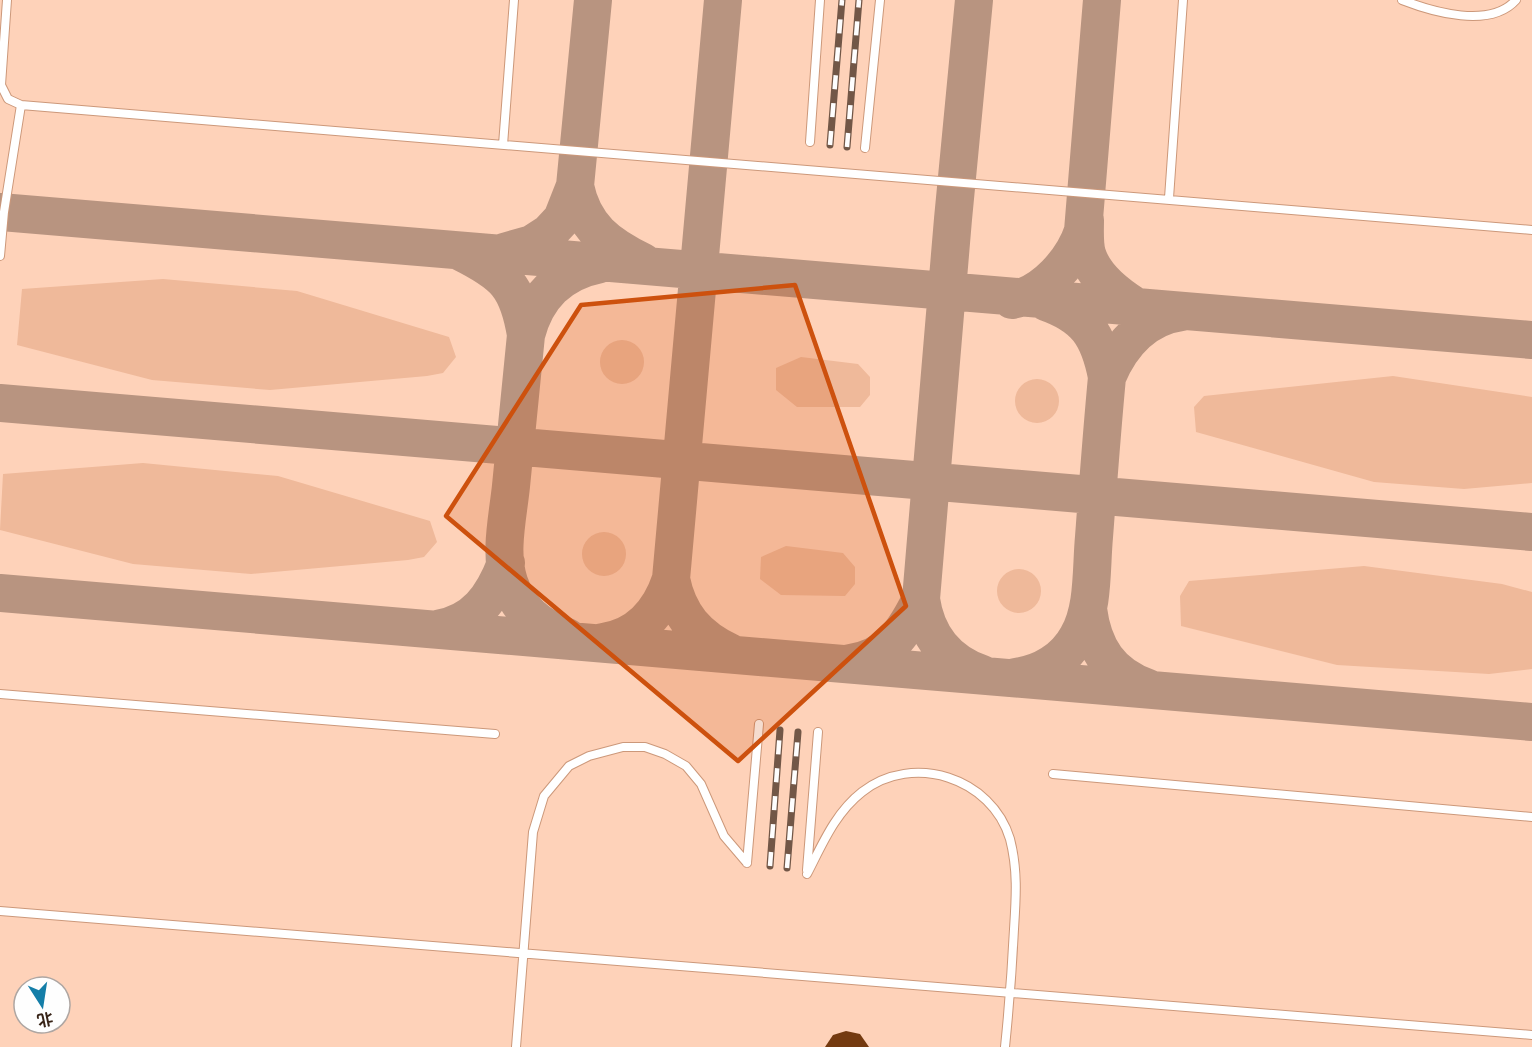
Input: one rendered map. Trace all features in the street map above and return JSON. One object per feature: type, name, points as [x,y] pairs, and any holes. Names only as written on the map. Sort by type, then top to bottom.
[{"type":"lane","points":[[7,0],[1,85],[8,99],[21,105],[503,146],[1169,198],[1532,230]]},
{"type":"lane","points":[[503,146],[514,0]]},
{"type":"lane","points":[[810,142],[820,0]]},
{"type":"lane","points":[[865,148],[880,0]]},
{"type":"lane","points":[[1169,198],[1183,0]]},
{"type":"lane","points":[[1402,0],[1429,10],[1478,15],[1498,12],[1516,0]]},
{"type":"lane","points":[[0,256],[4,212],[21,105]]},
{"type":"lane","points":[[0,694],[495,734]]},
{"type":"lane","points":[[516,1047],[536,814],[556,778],[569,766],[589,756],[623,747],[645,747],[665,753],[686,766],[701,784],[724,836],[747,863],[759,724]]},
{"type":"lane","points":[[818,732],[807,874],[831,827],[863,792],[884,780],[905,774],[931,773],[952,777],[980,792],[1002,818],[1014,858],[1017,889],[1011,993],[1005,1047]]},
{"type":"lane","points":[[1053,774],[1532,817]]},
{"type":"lane","points":[[0,911],[1532,1035]]},
{"type":"highlighted area","points":[[795,285],[906,606],[738,761],[446,516],[581,305]]},
{"type":"shaded area","points":[[163,279],[297,291],[449,337],[456,357],[443,373],[427,376],[270,390],[152,380],[17,345],[22,289]]},
{"type":"shaded area","points":[[622,340],[638,346],[644,362],[638,378],[622,384],[606,378],[600,362],[606,346]]},
{"type":"shaded area","points":[[801,357],[858,364],[870,377],[870,395],[860,407],[797,407],[776,390],[776,368]]},
{"type":"shaded area","points":[[1393,376],[1532,397],[1532,483],[1464,489],[1374,482],[1196,432],[1194,407],[1204,396]]},
{"type":"shaded area","points":[[1037,379],[1053,385],[1059,401],[1053,417],[1037,423],[1021,417],[1015,401],[1021,385]]},
{"type":"shaded area","points":[[143,463],[278,476],[430,521],[437,542],[424,557],[408,560],[251,574],[133,564],[0,530],[3,474]]},
{"type":"shaded area","points":[[604,532],[620,538],[626,554],[620,570],[604,576],[588,570],[582,554],[588,538]]},
{"type":"shaded area","points":[[786,546],[843,553],[855,567],[855,584],[845,596],[781,595],[760,579],[761,557]]},
{"type":"shaded area","points":[[1364,566],[1502,584],[1532,592],[1532,669],[1489,674],[1337,665],[1181,626],[1180,596],[1189,581]]},
{"type":"shaded area","points":[[1019,569],[1035,575],[1041,591],[1035,607],[1019,613],[1003,607],[997,591],[1003,575]]},
{"type":"building","points":[[846,1031],[860,1034],[869,1047],[825,1047],[833,1035]]},
{"type":"taxiway","points":[[504,252],[532,244],[549,233],[562,219],[575,186],[593,0]]},
{"type":"taxiway","points":[[603,642],[627,635],[646,621],[661,602],[671,579],[723,0]]},
{"type":"taxiway","points":[[974,0],[921,599],[928,624],[940,646],[958,662],[982,674]]},
{"type":"taxiway","points":[[1012,300],[1035,291],[1056,274],[1072,254],[1083,231],[1102,0]]},
{"type":"taxiway","points":[[575,186],[584,213],[599,233],[619,249],[643,262]]},
{"type":"taxiway","points":[[0,212],[1532,340]]},
{"type":"taxiway","points":[[1085,220],[1086,250],[1090,262],[1113,290],[1135,306]]},
{"type":"taxiway","points":[[461,252],[489,267],[507,283],[519,304],[526,335]]},
{"type":"taxiway","points":[[567,637],[539,623],[518,601],[506,571],[505,534],[526,335],[530,321],[543,298],[552,288],[573,273],[600,264]]},
{"type":"taxiway","points":[[1015,677],[1043,669],[1059,659],[1073,645],[1087,613],[1091,588],[1107,377],[1100,350],[1088,329],[1071,314],[1046,302]]},
{"type":"taxiway","points":[[1107,377],[1119,354],[1136,334],[1157,320],[1182,312]]},
{"type":"taxiway","points":[[0,403],[1532,532]]},
{"type":"taxiway","points":[[437,629],[462,621],[481,606],[495,587],[506,563]]},
{"type":"taxiway","points":[[671,579],[679,604],[691,624],[708,640],[731,653]]},
{"type":"taxiway","points":[[0,593],[1532,722]]},
{"type":"taxiway","points":[[850,663],[875,655],[894,641],[909,622],[921,599]]},
{"type":"taxiway","points":[[1088,609],[1094,636],[1106,658],[1123,676],[1148,688]]},
{"type":"railway","points":[[830,145],[842,0]]},
{"type":"railway","points":[[847,147],[859,0]]},
{"type":"railway","points":[[770,866],[780,730]]},
{"type":"railway","points":[[787,868],[798,732]]}]
